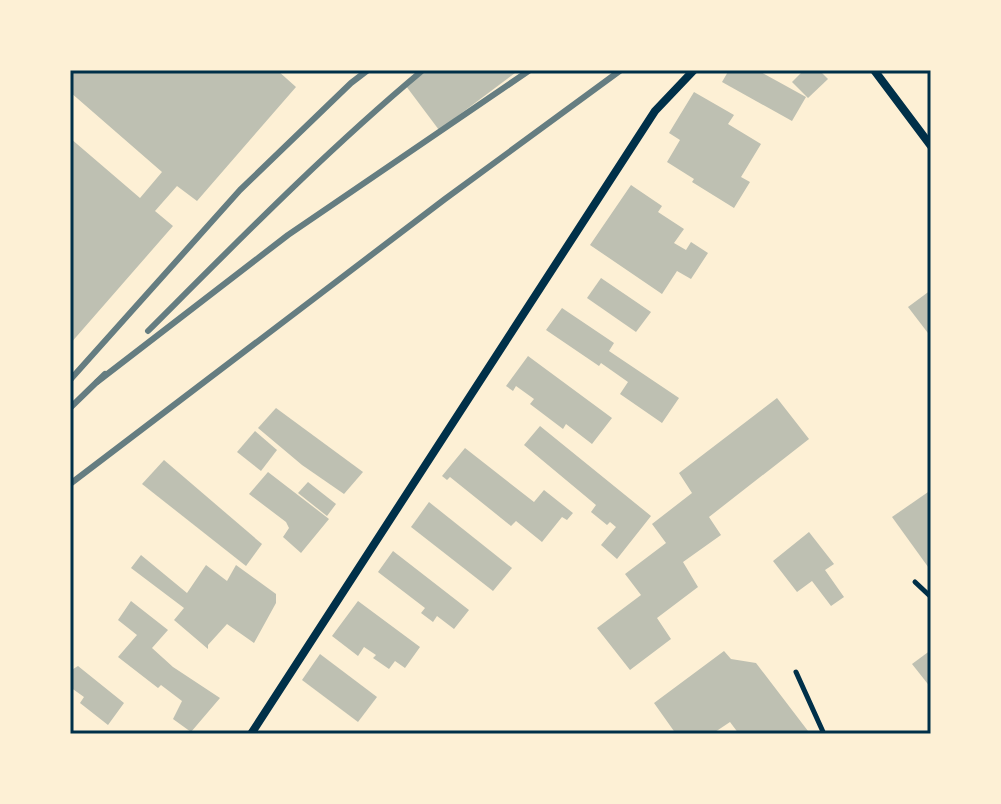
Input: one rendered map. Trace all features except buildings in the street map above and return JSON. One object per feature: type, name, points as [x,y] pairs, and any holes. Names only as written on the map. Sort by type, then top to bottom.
[{"type":"street","points":[[251,734],[655,111],[694,70]]},
{"type":"street","points":[[874,70],[931,146]]},
{"type":"path","points":[[915,582],[931,597]]},
{"type":"path","points":[[796,672],[824,734]]},
{"type":"railway","points":[[70,380],[240,190],[368,70]]},
{"type":"railway","points":[[148,331],[317,165],[423,70]]},
{"type":"railway","points":[[97,382],[288,235],[530,70]]},
{"type":"railway","points":[[70,484],[445,199],[621,70]]},
{"type":"railway","points":[[70,408],[105,374]]}]
